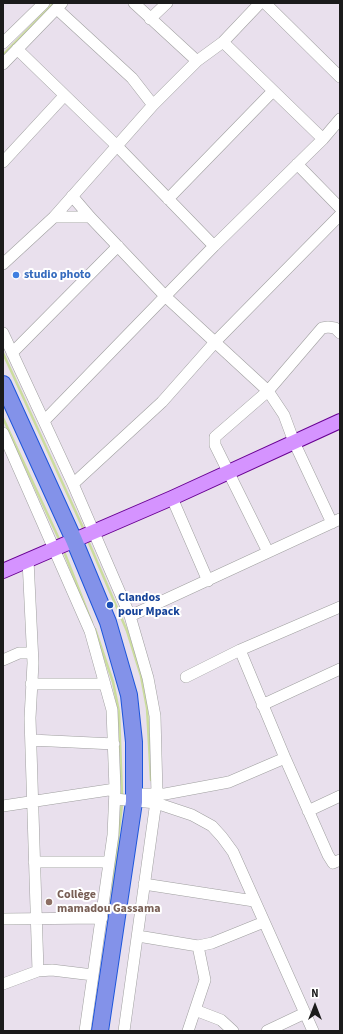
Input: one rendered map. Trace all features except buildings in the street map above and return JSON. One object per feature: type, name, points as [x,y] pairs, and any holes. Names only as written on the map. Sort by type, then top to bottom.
[{"type":"highway","points":[[3,384],[74,540],[108,622],[126,679],[133,727],[134,798],[100,1031]]},
{"type":"main road","points":[[3,571],[172,498],[228,471],[340,421]]},
{"type":"street","points":[[3,43],[40,7],[28,3]]},
{"type":"street","points":[[134,3],[197,61]]},
{"type":"street","points":[[150,19],[166,3]]},
{"type":"street","points":[[3,264],[54,218],[153,105],[197,61],[223,42],[239,27],[260,3]]},
{"type":"street","points":[[265,3],[340,77]]},
{"type":"street","points":[[3,64],[59,6],[132,78],[153,105]]},
{"type":"street","points":[[223,42],[323,139]]},
{"type":"street","points":[[17,49],[117,146],[214,246]]},
{"type":"street","points":[[168,199],[273,91]]},
{"type":"street","points":[[3,162],[64,96]]},
{"type":"street","points":[[44,421],[214,246],[323,139],[340,119]]},
{"type":"street","points":[[297,164],[340,208]]},
{"type":"street","points":[[72,196],[90,217],[166,296],[268,391],[284,415],[294,442],[336,521],[130,616]]},
{"type":"street","points":[[73,484],[162,402],[216,341],[340,215]]},
{"type":"street","points":[[54,218],[90,217]]},
{"type":"street","points":[[12,352],[118,246]]},
{"type":"street","points":[[268,552],[215,445],[215,437],[268,391],[322,328],[335,328],[340,333]]},
{"type":"street","points":[[3,333],[73,484],[130,616],[148,678],[155,716],[156,798],[124,1031]]},
{"type":"street","points":[[3,433],[90,631],[112,710],[115,794],[102,918],[85,1031]]},
{"type":"street","points":[[172,498],[208,581]]},
{"type":"street","points":[[28,560],[32,652],[31,740],[38,971]]},
{"type":"street","points":[[186,677],[240,650],[340,607]]},
{"type":"street","points":[[240,650],[308,811],[333,863],[340,860]]},
{"type":"street","points":[[3,660],[19,653],[32,652]]},
{"type":"street","points":[[262,704],[340,669]]},
{"type":"street","points":[[31,684],[105,684]]},
{"type":"street","points":[[31,740],[114,744]]},
{"type":"street","points":[[3,806],[115,794],[134,798],[156,798],[229,782],[285,758]]},
{"type":"street","points":[[308,811],[340,796]]},
{"type":"street","points":[[156,798],[212,826],[233,852],[313,1031]]},
{"type":"street","points":[[34,862],[109,862]]},
{"type":"street","points":[[144,884],[254,901]]},
{"type":"street","points":[[3,920],[36,918],[102,918]]},
{"type":"street","points":[[138,936],[198,946],[212,943],[264,922]]},
{"type":"street","points":[[188,1031],[204,980],[198,946]]},
{"type":"street","points":[[3,984],[38,971],[52,970],[93,975]]},
{"type":"street","points":[[195,1010],[221,1020],[232,1031]]},
{"type":"street","points":[[267,1031],[305,1013]]},
{"type":"waterway","points":[[3,55],[54,3]]},
{"type":"waterway","points":[[3,353],[84,530]]},
{"type":"waterway","points":[[3,418],[59,539]]},
{"type":"waterway","points":[[89,543],[127,631],[141,676],[147,708],[151,780]]},
{"type":"waterway","points":[[65,554],[92,623]]},
{"type":"waterway","points":[[95,629],[113,682],[119,712],[122,796]]},
{"type":"waterway","points":[[111,906],[122,803]]},
{"type":"place","name":"studio photo","points":[[16,275]]},
{"type":"place","name":"Clandos pour Mpack","points":[[110,605]]},
{"type":"place","name":"Collège mamadou Gassama","points":[[49,902]]}]
